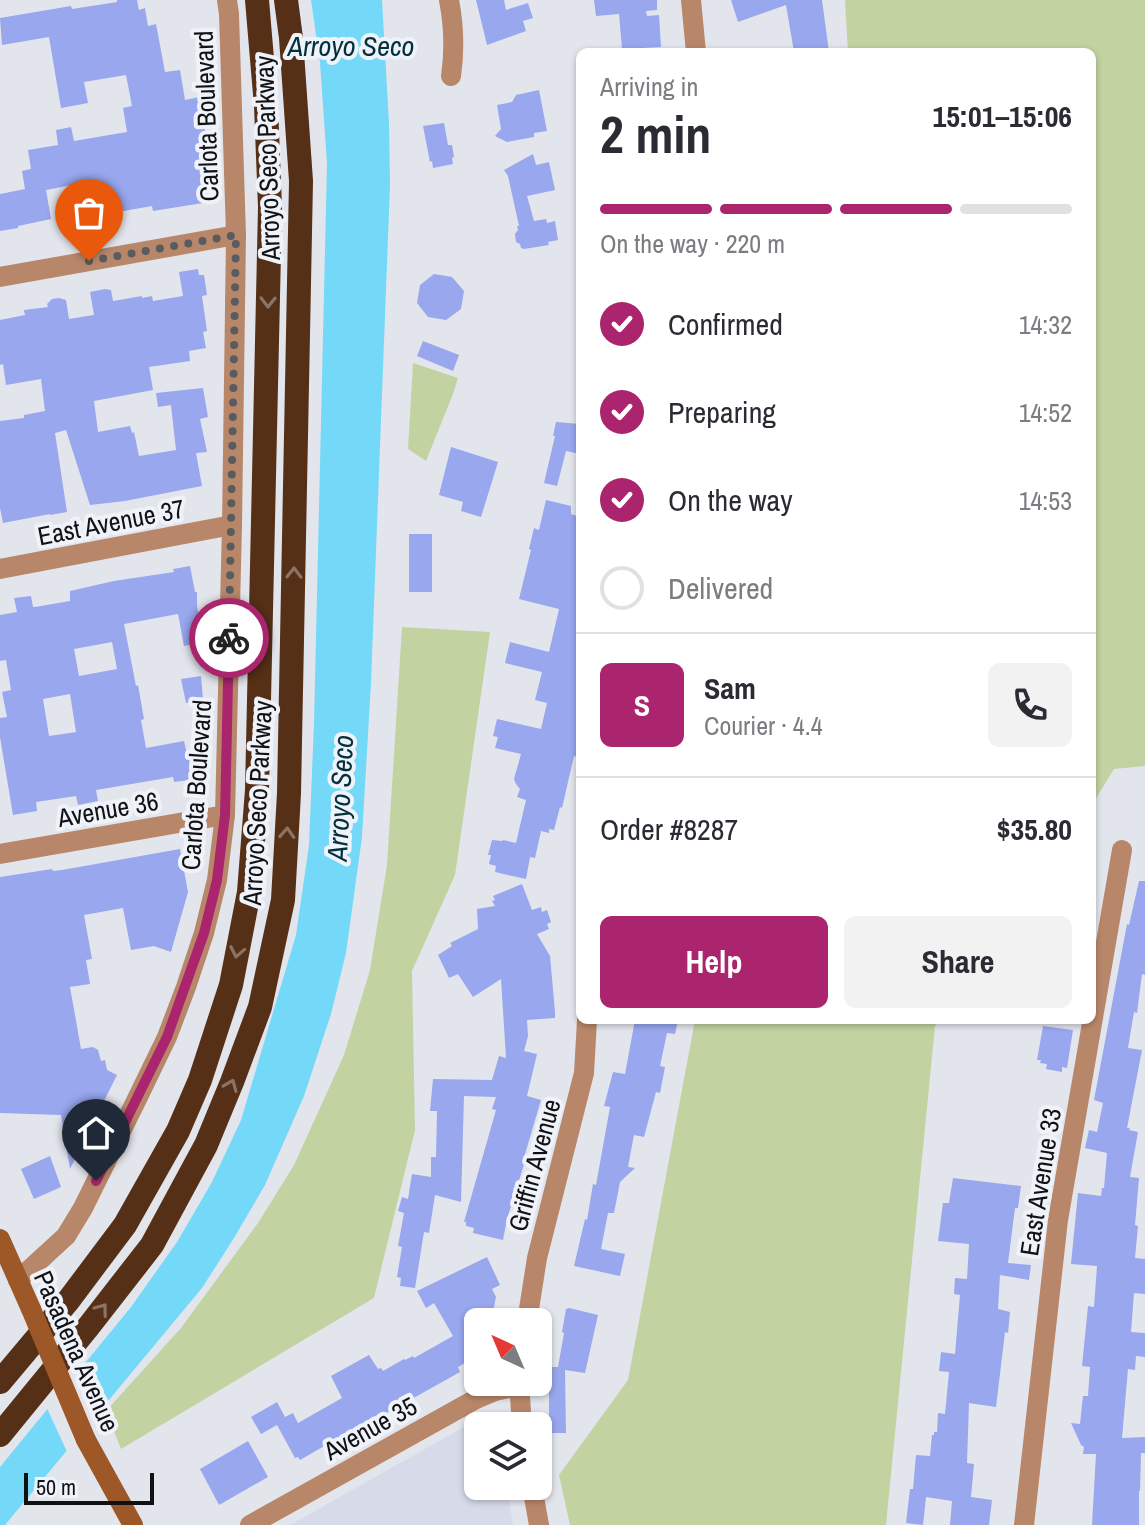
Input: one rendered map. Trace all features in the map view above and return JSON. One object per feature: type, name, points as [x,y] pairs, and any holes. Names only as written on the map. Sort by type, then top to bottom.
[{"type":"highway","name":"Arroyo Seco Parkway","points":[[0,1382],[68,1301],[125,1225],[178,1131],[200,1080],[227,999],[249,892],[257,790],[270,207],[257,0]]},
{"type":"highway","name":"Arroyo Seco Parkway","points":[[0,1435],[152,1245],[206,1145],[260,1007],[283,900],[289,793],[301,181],[286,0]]},
{"type":"main road","name":"Pasadena Avenue","points":[[0,1239],[86,1440],[133,1525]]},
{"type":"street","name":"Carlota Boulevard","points":[[18,1280],[66,1236],[83,1208],[167,1037],[204,933],[217,880],[225,815],[236,235],[227,0]]},
{"type":"street","points":[[449,0],[455,52],[451,76]]},
{"type":"street","points":[[691,0],[696,48]]},
{"type":"street","points":[[0,277],[236,235]]},
{"type":"street","name":"East Avenue 37","points":[[0,569],[232,525]]},
{"type":"street","name":"Avenue 36","points":[[0,854],[225,815]]},
{"type":"street","name":"East Avenue 33","points":[[1096,1000],[1122,850]]},
{"type":"street","name":"Griffin Avenue","points":[[529,1308],[537,1258],[584,1073],[587,1024]]},
{"type":"street","name":"East Avenue 33","points":[[1024,1525],[1058,1220],[1092,1024]]},
{"type":"street","name":"Avenue 35","points":[[250,1525],[483,1396]]},
{"type":"street","points":[[535,1500],[539,1525]]},
{"type":"shaded area","points":[[464,1427],[464,1500],[509,1500],[513,1525],[290,1525]]},
{"type":"green space","points":[[845,0],[1145,0],[1145,766],[1114,769],[1096,798],[1096,48],[848,48]]},
{"type":"green space","points":[[413,363],[458,378],[426,461],[408,449]]},
{"type":"green space","points":[[402,627],[490,632],[455,875],[412,971],[415,1130],[374,1298],[121,1449],[106,1411],[181,1328],[258,1223],[294,1165],[344,1055],[370,970],[387,865]]},
{"type":"green space","points":[[694,1024],[936,1024],[886,1525],[570,1525],[559,1475],[628,1380]]},
{"type":"water","name":"Arroyo Seco","points":[[311,0],[382,0],[389,123],[390,185],[371,683],[362,837],[346,953],[331,1014],[304,1096],[265,1185],[234,1238],[202,1288],[5,1525],[0,1525],[0,1467],[131,1307],[177,1242],[212,1182],[241,1120],[296,935],[309,845],[314,723],[327,163],[320,63]]},
{"type":"pier","points":[[82,1361],[104,1411],[68,1454],[46,1406]]},
{"type":"building","points":[[117,0],[137,0],[139,10],[145,8],[148,26],[156,24],[165,72],[180,70],[185,100],[204,96],[208,116],[203,117],[208,150],[205,151],[209,202],[153,211],[152,206],[78,219],[72,185],[46,190],[51,219],[0,231],[0,194],[25,189],[22,171],[31,169],[28,150],[58,145],[56,130],[71,127],[74,141],[127,132],[123,108],[132,106],[126,75],[84,82],[88,103],[61,108],[49,37],[2,45],[0,18]]},
{"type":"building","points":[[476,0],[504,0],[506,10],[528,3],[533,18],[523,21],[526,31],[487,45]]},
{"type":"building","points":[[594,0],[657,0],[657,10],[646,11],[647,16],[659,15],[661,47],[622,48],[619,14],[596,16]]},
{"type":"building","points":[[731,0],[822,0],[828,48],[793,48],[786,5],[738,22]]},
{"type":"building","points":[[539,90],[547,131],[507,142],[495,136],[501,129],[497,105],[512,102],[516,95]]},
{"type":"building","points":[[444,123],[448,145],[452,145],[453,164],[433,168],[423,126]]},
{"type":"building","points":[[533,154],[536,165],[549,162],[555,190],[527,196],[534,221],[555,221],[558,240],[548,242],[549,245],[524,249],[516,242],[515,234],[519,226],[504,170]]},
{"type":"building","points":[[198,269],[199,275],[204,275],[207,295],[202,296],[206,348],[189,351],[190,361],[149,367],[153,390],[94,401],[98,432],[130,426],[139,456],[176,450],[171,405],[158,407],[156,393],[203,388],[208,417],[200,419],[207,452],[196,453],[202,486],[90,505],[66,430],[55,433],[67,512],[3,523],[0,508],[0,421],[45,411],[41,379],[6,385],[3,364],[0,365],[0,320],[25,315],[24,310],[48,307],[52,299],[59,298],[66,300],[69,319],[94,315],[90,292],[105,289],[111,290],[113,301],[142,296],[152,296],[153,301],[183,296],[179,272]]},
{"type":"building","points":[[434,274],[452,277],[464,291],[461,309],[446,320],[428,317],[417,303],[420,285]]},
{"type":"building","points":[[423,341],[459,355],[453,371],[417,356]]},
{"type":"building","points":[[556,422],[576,424],[576,453],[566,451],[557,486],[544,483]]},
{"type":"building","points":[[451,447],[498,462],[481,517],[461,511],[463,502],[439,495]]},
{"type":"building","points":[[546,500],[571,506],[571,514],[576,516],[576,756],[554,830],[549,829],[549,833],[541,831],[535,858],[530,857],[526,879],[495,872],[496,866],[489,864],[491,855],[488,855],[492,840],[516,843],[526,800],[517,797],[520,789],[514,779],[521,754],[495,748],[498,737],[493,736],[497,719],[541,729],[547,703],[535,700],[542,672],[505,663],[510,642],[549,652],[559,609],[519,599],[534,528],[539,530]]},
{"type":"building","points":[[409,534],[432,534],[432,592],[409,592]]},
{"type":"building","points":[[190,566],[204,642],[184,646],[178,614],[124,624],[138,685],[146,748],[184,741],[187,754],[192,753],[196,779],[174,782],[173,777],[96,790],[98,801],[78,805],[76,796],[36,802],[37,811],[13,815],[0,737],[0,718],[7,717],[2,692],[11,690],[6,660],[0,661],[0,615],[17,612],[14,598],[31,596],[33,607],[70,601],[70,591],[174,572],[173,569]],"holes":[[[112,642],[117,669],[79,676],[74,649]],[[70,694],[76,732],[49,736],[43,699]]]},
{"type":"building","points":[[201,676],[203,700],[186,703],[181,679]]},
{"type":"building","points":[[180,849],[188,892],[171,952],[154,946],[131,950],[123,908],[84,915],[92,959],[86,960],[90,984],[70,987],[81,1049],[93,1047],[98,1050],[107,1070],[117,1075],[70,1169],[61,1115],[0,1113],[0,877],[62,870]]},
{"type":"building","points":[[1139,881],[1145,881],[1145,975],[1142,974],[1128,1048],[1142,1050],[1127,1128],[1138,1132],[1130,1177],[1139,1178],[1135,1258],[1145,1259],[1145,1294],[1134,1293],[1131,1332],[1145,1333],[1145,1357],[1136,1356],[1135,1370],[1128,1369],[1122,1438],[1145,1437],[1145,1453],[1141,1453],[1139,1525],[1092,1525],[1096,1454],[1083,1454],[1084,1447],[1071,1423],[1080,1424],[1083,1396],[1088,1396],[1090,1367],[1082,1366],[1088,1306],[1094,1307],[1097,1266],[1071,1264],[1078,1193],[1101,1196],[1104,1188],[1107,1153],[1085,1148],[1089,1130],[1097,1132],[1103,1103],[1094,1100],[1127,924]]},
{"type":"building","points":[[522,884],[532,910],[541,907],[542,912],[547,910],[551,922],[547,924],[549,929],[537,934],[550,956],[555,1018],[527,1020],[528,1036],[524,1051],[537,1054],[527,1096],[541,1100],[503,1240],[473,1233],[474,1228],[466,1226],[464,1222],[496,1110],[492,1109],[496,1097],[464,1096],[461,1202],[435,1195],[429,1233],[424,1232],[415,1288],[400,1286],[401,1278],[397,1277],[402,1247],[398,1246],[404,1213],[398,1211],[402,1197],[408,1199],[412,1174],[431,1177],[431,1157],[436,1157],[437,1111],[430,1111],[433,1079],[492,1080],[499,1056],[506,1058],[501,979],[473,997],[458,974],[449,978],[438,955],[452,946],[450,943],[478,929],[477,909],[495,906],[493,896]]},
{"type":"building","points":[[634,1024],[677,1024],[675,1034],[667,1033],[660,1066],[665,1067],[660,1093],[656,1092],[644,1137],[634,1135],[628,1167],[635,1168],[620,1182],[614,1213],[608,1213],[601,1249],[625,1254],[620,1276],[574,1266],[593,1184],[596,1185],[610,1107],[604,1106],[613,1072],[625,1074]]},
{"type":"building","points":[[1043,1026],[1073,1030],[1067,1068],[1062,1067],[1062,1072],[1046,1069],[1047,1064],[1037,1060]]},
{"type":"building","points":[[50,1156],[61,1187],[34,1199],[21,1169]]},
{"type":"building","points":[[953,1178],[1021,1186],[1008,1263],[1031,1265],[1029,1280],[1000,1275],[998,1309],[1010,1312],[996,1407],[969,1403],[967,1463],[974,1464],[971,1497],[992,1500],[989,1525],[950,1525],[952,1501],[926,1497],[923,1525],[906,1523],[916,1455],[930,1456],[932,1435],[937,1432],[938,1413],[945,1414],[949,1372],[939,1371],[941,1352],[955,1354],[960,1295],[954,1294],[955,1278],[967,1279],[969,1244],[938,1241],[943,1203],[949,1203]]},
{"type":"building","points":[[487,1257],[500,1285],[492,1289],[496,1297],[494,1308],[464,1308],[464,1363],[458,1367],[460,1372],[300,1460],[295,1458],[277,1425],[261,1434],[251,1417],[277,1402],[285,1417],[293,1413],[298,1423],[342,1398],[331,1376],[369,1355],[378,1369],[383,1371],[453,1336],[434,1303],[426,1308],[417,1291]]},
{"type":"building","points":[[566,1309],[598,1315],[585,1373],[565,1370],[566,1433],[552,1433],[549,1396],[552,1396],[552,1367],[558,1367]]},
{"type":"building","points":[[248,1441],[268,1477],[219,1505],[200,1469]]},
{"type":"way so far","points":[[89,261],[236,235],[229,638]]},
{"type":"route","points":[[96,1181],[167,1037],[204,933],[217,880],[225,815],[229,638]]}]
